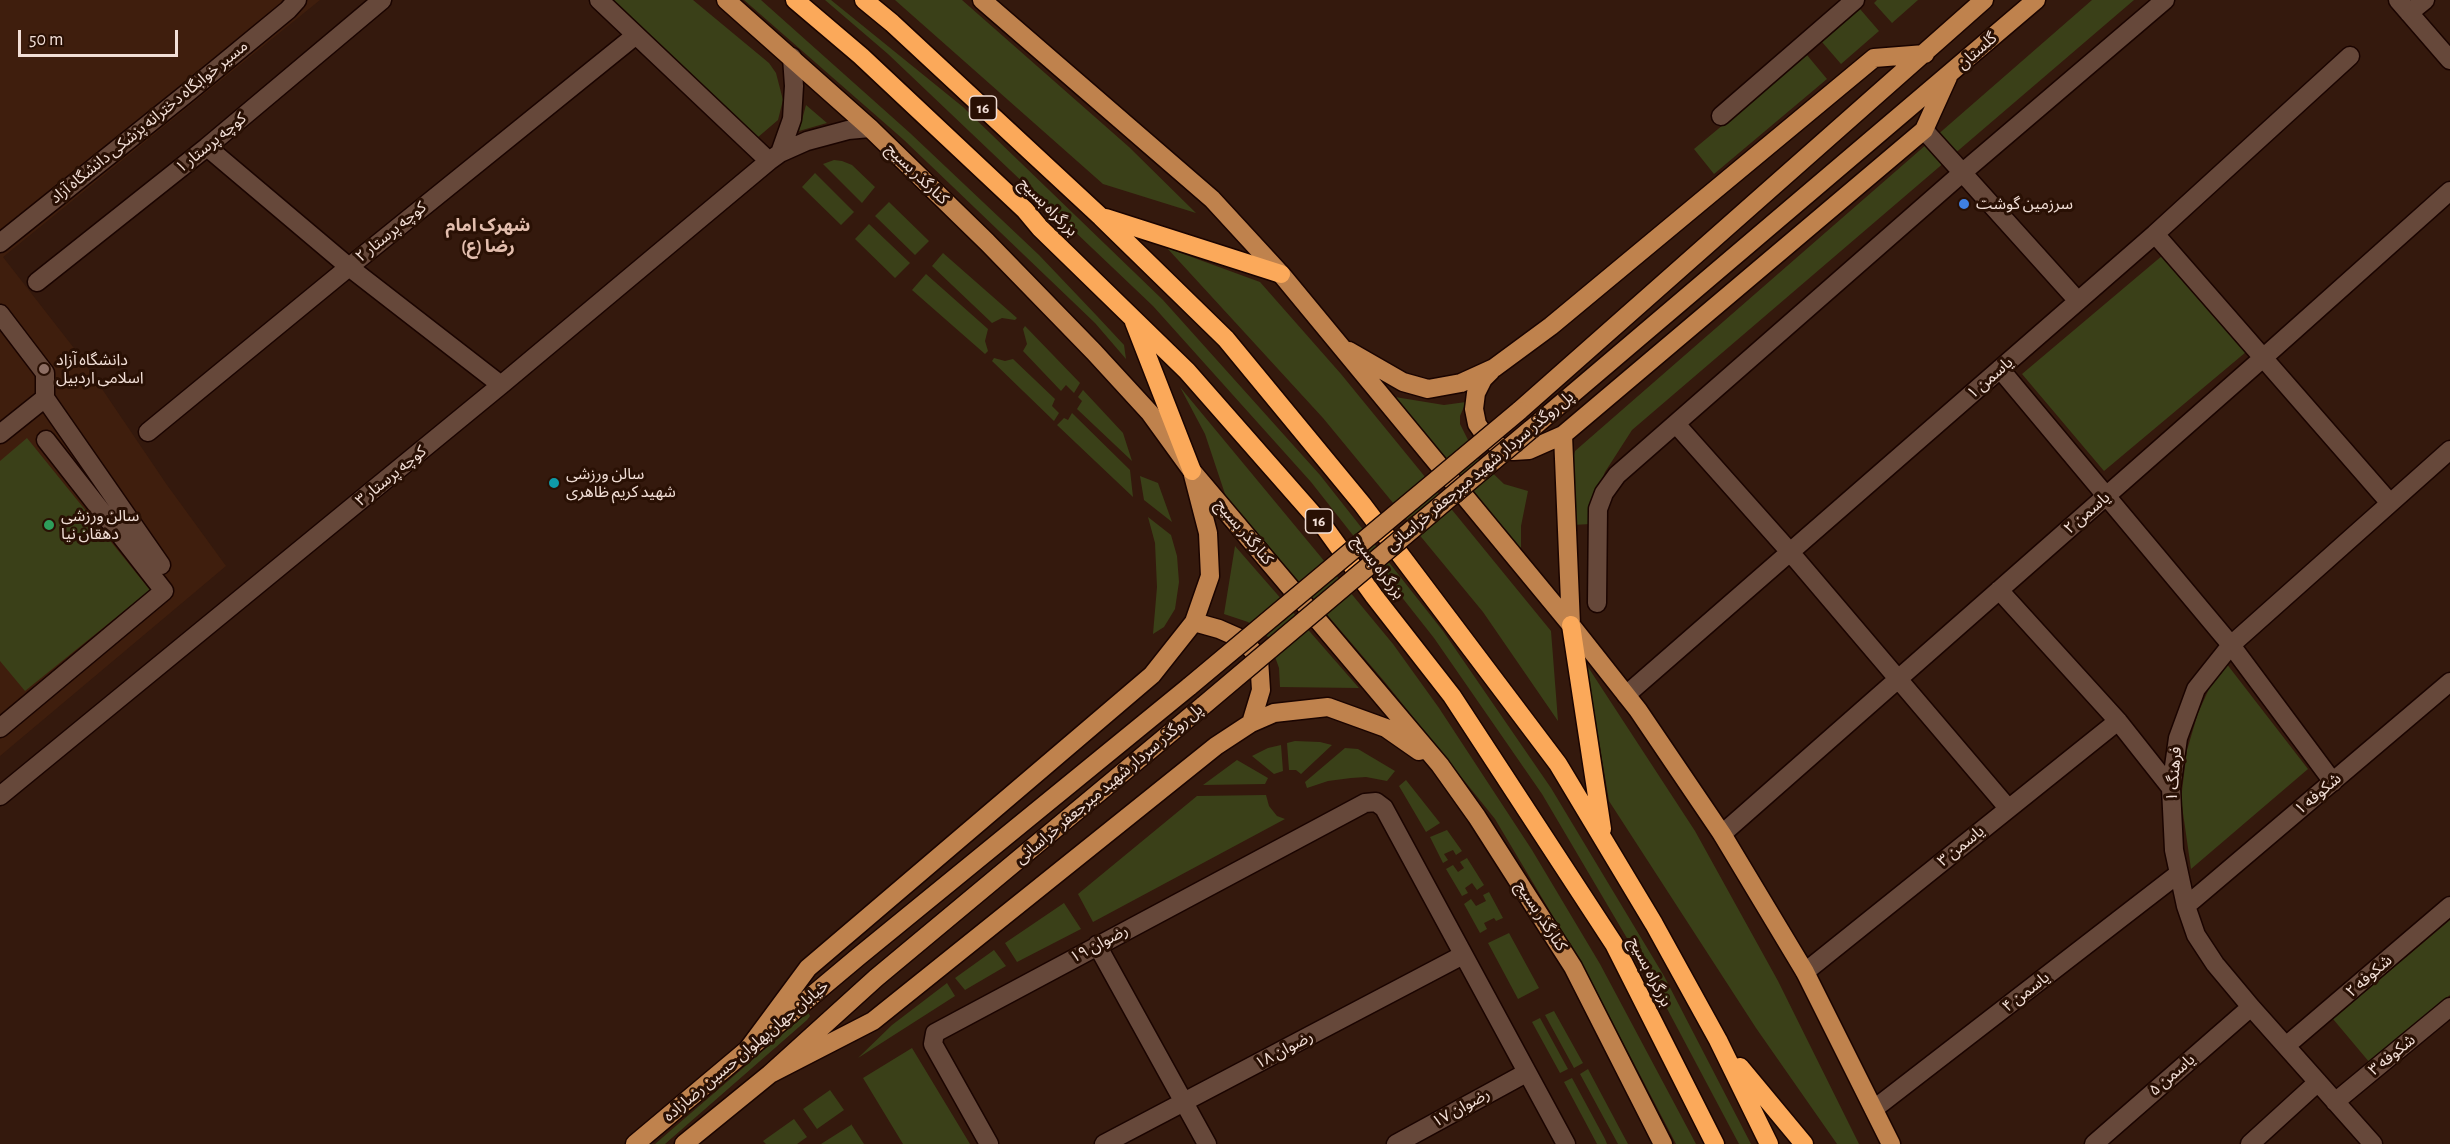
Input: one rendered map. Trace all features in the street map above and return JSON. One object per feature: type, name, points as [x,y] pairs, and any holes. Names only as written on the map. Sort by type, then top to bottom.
[{"type":"highway","name":"بزرگراه بسیج","points":[[795,0],[870,64],[1025,210],[1040,228],[1131,315],[1187,371],[1325,528],[1374,596],[1452,696],[1614,944],[1715,1144]]},
{"type":"highway","name":"بزرگراه بسیج","points":[[864,0],[901,31],[1101,217],[1226,339],[1362,504],[1558,764],[1654,924],[1718,1040],[1769,1144]]},
{"type":"highway","points":[[1101,217],[1281,274]]},
{"type":"highway","points":[[1131,315],[1192,471]]},
{"type":"highway","points":[[1571,625],[1604,840]]},
{"type":"highway","points":[[1718,1040],[1804,1144]]},
{"type":"main road","name":"کنارگذر بسیج","points":[[726,0],[870,128],[987,242],[1094,352],[1150,413],[1192,471],[1440,765],[1477,817],[1573,967],[1663,1144]]},
{"type":"main road","points":[[982,0],[1212,199],[1281,274],[1571,625],[1626,695],[1722,834],[1805,972],[1891,1144]]},
{"type":"main road","name":"گلستان","points":[[1918,101],[2036,0]]},
{"type":"main road","name":"گلستان","points":[[1896,79],[1925,54],[1973,4]]},
{"type":"main road","points":[[1925,54],[1874,58],[1551,326],[1494,368],[1479,386],[1474,409],[1477,424],[1486,437],[1498,446],[1514,451],[1529,450],[1563,435],[1924,130],[1948,76]]},
{"type":"main road","name":"پل روگذر سردار شهید میرجعفر خراسانی","points":[[858,957],[1190,686],[1519,411],[1896,79]]},
{"type":"main road","name":"پل روگذر سردار شهید میرجعفر خراسانی","points":[[876,978],[1204,705],[1918,101]]},
{"type":"main road","points":[[1339,345],[1403,382],[1428,389],[1461,384],[1494,368]]},
{"type":"main road","points":[[1563,435],[1571,625]]},
{"type":"main road","points":[[748,1049],[808,968],[1152,675],[1194,622],[1210,576],[1208,533],[1192,471]]},
{"type":"main road","points":[[1194,622],[1219,629],[1244,640],[1259,659],[1261,690],[1251,723]]},
{"type":"main road","points":[[770,1074],[873,1021],[1216,746],[1251,723],[1274,712],[1328,707],[1386,728],[1440,765]]},
{"type":"main road","name":"خیابان جهان‌پهلوان حسین رضا‌زاده","points":[[635,1144],[858,957]]},
{"type":"main road","name":"خیابان جهان‌پهلوان حسین رضا‌زاده","points":[[684,1144],[770,1074],[876,978]]},
{"type":"street","name":"مسیر خوابگاه دخترانه پزشکی دانشگاه آزاد","points":[[0,243],[186,94],[288,10],[297,0]]},
{"type":"street","name":"کوچه پرستار ۱","points":[[37,282],[207,147],[382,0]]},
{"type":"street","points":[[598,0],[775,157]]},
{"type":"street","points":[[1721,116],[1854,0]]},
{"type":"street","points":[[1597,603],[1598,509],[1604,493],[1617,475],[1962,173],[2165,0]]},
{"type":"street","points":[[2425,0],[2403,7],[2450,60]]},
{"type":"street","name":"کوچه پرستار ۲","points":[[148,432],[636,35]]},
{"type":"street","name":"یاسمن ۱","points":[[1626,695],[2155,234],[2350,56]]},
{"type":"street","points":[[775,157],[792,119],[792,57]]},
{"type":"street","points":[[775,157],[827,135],[870,128]]},
{"type":"street","points":[[1924,130],[2078,301]]},
{"type":"street","points":[[207,147],[349,267],[501,386]]},
{"type":"street","name":"کوچه پرستار ۳","points":[[0,796],[501,386],[775,157]]},
{"type":"street","name":"یاسمن ۲","points":[[1722,834],[2450,191]]},
{"type":"street","points":[[2155,234],[2390,503]]},
{"type":"street","points":[[0,314],[45,373],[45,398],[161,565]]},
{"type":"street","points":[[2000,369],[2231,645],[2333,782]]},
{"type":"street","points":[[0,434],[45,398]]},
{"type":"street","points":[[1676,424],[1790,552],[2008,808]]},
{"type":"street","points":[[0,728],[164,591],[46,440]]},
{"type":"street","name":"فرهنگ ۱","points":[[2373,1144],[2251,1007],[2215,964],[2196,935],[2178,874],[2174,850],[2171,788],[2178,738],[2196,689],[2231,645],[2450,450]]},
{"type":"street","points":[[2000,590],[2118,722],[2171,788]]},
{"type":"street","name":"شکوفه ۱","points":[[2186,906],[2450,682]]},
{"type":"street","name":"یاسمن ۳","points":[[1805,972],[2118,722]]},
{"type":"street","name":"رضوان ۱۹","points":[[989,1144],[933,1044],[936,1033],[1365,803],[1376,802],[1384,808],[1463,955]]},
{"type":"street","name":"یاسمن ۴","points":[[1874,1109],[2178,874]]},
{"type":"street","name":"شکوفه ۲","points":[[2287,1045],[2450,906]]},
{"type":"street","points":[[1097,945],[1207,1144]]},
{"type":"street","points":[[1463,955],[1566,1144]]},
{"type":"street","name":"رضوان ۱۸","points":[[1104,1144],[1463,955]]},
{"type":"street","name":"یاسمن ۵","points":[[2094,1144],[2251,1007]]},
{"type":"street","name":"شکوفه ۳","points":[[2335,1102],[2450,1007]]},
{"type":"street","name":"رضوان ۱۷","points":[[1396,1144],[1526,1072]]},
{"type":"street","points":[[2250,1144],[2318,1082]]},
{"type":"shaded area","name":"دانشگاه آزاد اسلامی اردبیل","points":[[0,0],[320,0],[3,257],[77,352],[167,485],[226,566],[0,756]]},
{"type":"green space","points":[[610,0],[693,0],[769,63],[776,73],[783,100],[778,120],[757,138]]},
{"type":"green space","points":[[744,0],[761,0],[910,133],[1039,255],[1124,345],[1126,359],[1095,323],[904,140]]},
{"type":"green space","points":[[825,0],[831,0],[963,107],[1163,300],[1320,475],[1443,631],[1551,788],[1664,976],[1751,1144],[1739,1144],[1654,984],[1542,794],[1434,638],[1311,482],[1153,306],[888,54]]},
{"type":"green space","points":[[895,0],[962,0],[1129,147],[1196,213],[1103,184]]},
{"type":"green space","points":[[1877,0],[1918,0],[1892,23],[1874,3]]},
{"type":"green space","points":[[2092,0],[2134,0],[1632,430],[1605,472],[1598,490],[1591,524],[1572,525],[1569,476],[1575,451]]},
{"type":"green space","points":[[1860,9],[1879,31],[1841,64],[1822,42]]},
{"type":"green space","points":[[1807,55],[1827,79],[1714,174],[1694,149]]},
{"type":"green space","points":[[806,105],[827,123],[799,131]]},
{"type":"green space","points":[[834,160],[852,165],[875,187],[862,203],[823,164]]},
{"type":"green space","points":[[815,173],[854,212],[841,225],[802,187]]},
{"type":"green space","points":[[889,202],[929,241],[915,255],[875,216]]},
{"type":"green space","points":[[869,224],[910,263],[895,278],[855,239]]},
{"type":"green space","points":[[1167,248],[1260,282],[1341,374],[1551,631],[1558,721],[1483,612],[1323,418]]},
{"type":"green space","points":[[943,253],[1017,318],[1015,320],[1002,318],[992,323],[932,266]]},
{"type":"green space","points":[[2163,255],[2246,352],[2104,471],[2022,374]]},
{"type":"green space","points":[[926,274],[988,329],[985,341],[988,351],[985,354],[912,290]]},
{"type":"green space","points":[[1025,326],[1080,383],[1074,393],[1066,385],[1061,391],[1023,351],[1027,344],[1023,329]]},
{"type":"green space","points":[[994,358],[1005,361],[1013,359],[1055,399],[1052,406],[1059,413],[1054,421],[992,361]]},
{"type":"green space","points":[[1180,387],[1393,644],[1439,708],[1532,850],[1600,964],[1696,1144],[1676,1144],[1588,975],[1495,819],[1384,681],[1226,497],[1205,434]]},
{"type":"green space","points":[[1083,390],[1123,433],[1132,461],[1077,409],[1082,401],[1078,397]]},
{"type":"green space","points":[[1395,397],[1444,405],[1466,402],[1460,416],[1460,424],[1477,458],[1504,484],[1528,491],[1521,526],[1521,554]]},
{"type":"green space","points":[[1072,413],[1130,470],[1133,497],[1057,425],[1064,418],[1068,420]]},
{"type":"green space","name":"سالن ورزشی دهقان نیا","points":[[27,438],[150,590],[25,691],[0,661],[0,461]]},
{"type":"green space","points":[[1140,476],[1158,483],[1172,522],[1144,500]]},
{"type":"green space","points":[[1148,517],[1171,535],[1177,556],[1179,582],[1175,609],[1164,627],[1153,634],[1157,587],[1155,543]]},
{"type":"green space","points":[[1235,546],[1359,688],[1280,687],[1279,668],[1268,637],[1248,622],[1224,614]]},
{"type":"green space","points":[[2226,663],[2308,769],[2191,869],[2181,799],[2187,750],[2198,713],[2213,680]]},
{"type":"green space","points":[[1586,664],[1695,831],[1778,981],[1859,1144],[1837,1144],[1756,1028],[1609,801]]},
{"type":"green space","points":[[1295,741],[1332,745],[1301,774],[1296,770],[1289,770],[1287,743]]},
{"type":"green space","points":[[1281,745],[1283,771],[1274,774],[1252,756],[1268,748]]},
{"type":"green space","points":[[1345,748],[1358,749],[1395,771],[1387,781],[1366,777],[1351,778],[1328,781],[1307,788],[1305,782]]},
{"type":"green space","points":[[1237,760],[1268,778],[1265,784],[1203,785]]},
{"type":"green space","points":[[1406,780],[1440,823],[1426,832],[1399,786]]},
{"type":"green space","points":[[1266,795],[1269,806],[1277,816],[1285,819],[1093,922],[1078,894],[1197,796]]},
{"type":"green space","points":[[1447,830],[1462,851],[1456,855],[1453,850],[1444,854],[1448,860],[1443,863],[1430,837]]},
{"type":"green space","points":[[1467,858],[1484,885],[1477,890],[1472,883],[1465,888],[1468,893],[1462,896],[1446,869],[1453,865],[1458,872],[1464,868],[1460,862]]},
{"type":"green space","points":[[1489,892],[1503,918],[1496,921],[1494,918],[1484,923],[1487,929],[1480,933],[1464,904],[1471,899],[1476,906],[1486,901],[1483,895]]},
{"type":"green space","points":[[1064,903],[1081,929],[1017,962],[1005,943]]},
{"type":"green space","points":[[2450,920],[2450,995],[2370,1063],[2333,1019]]},
{"type":"green space","points":[[1509,933],[1539,988],[1518,999],[1488,943]]},
{"type":"green space","points":[[994,950],[1006,966],[965,990],[955,978]]},
{"type":"green space","points":[[947,983],[955,996],[858,1058],[892,1025]]},
{"type":"green space","points":[[1554,1011],[1583,1063],[1574,1068],[1545,1015]]},
{"type":"green space","points":[[808,1012],[810,1016],[807,1020],[665,1144],[655,1144]]},
{"type":"green space","points":[[1540,1018],[1568,1069],[1560,1073],[1532,1022]]},
{"type":"green space","points":[[912,1048],[970,1144],[903,1144],[863,1078]]},
{"type":"green space","points":[[1588,1069],[1628,1144],[1618,1144],[1580,1074]]},
{"type":"green space","points":[[1572,1078],[1607,1144],[1597,1144],[1564,1082]]},
{"type":"green space","points":[[830,1090],[844,1110],[817,1129],[803,1109]]},
{"type":"green space","points":[[794,1119],[807,1137],[797,1144],[766,1144],[763,1141]]},
{"type":"green space","points":[[851,1125],[864,1144],[821,1144]]},
{"type":"place","name":"سرزمین گوشت","points":[[1964,204]]},
{"type":"place","name":"دانشگاه آزاد اسلامی اردبیل","points":[[44,369]]},
{"type":"place","name":"سالن ورزشی شهید کریم ظاهری","points":[[554,483]]},
{"type":"place","name":"سالن ورزشی دهقان نیا","points":[[49,525]]},
{"type":"district","name":"شهرک امام رضا (ع)","points":[[488,236]]}]
